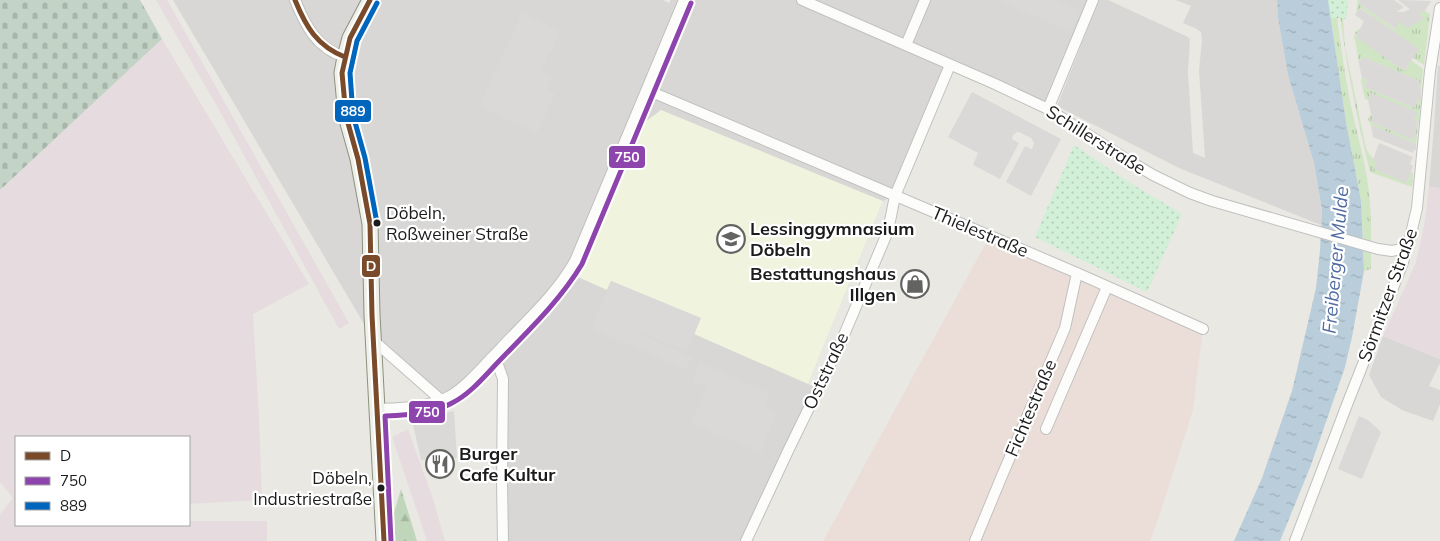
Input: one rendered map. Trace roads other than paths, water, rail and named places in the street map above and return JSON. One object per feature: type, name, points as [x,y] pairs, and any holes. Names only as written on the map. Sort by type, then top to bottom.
[{"type":"main road","points":[[370,0],[350,38],[342,73],[346,116],[358,159],[370,224],[384,541]]},
{"type":"street","points":[[295,0],[303,20],[312,34],[324,47],[334,54],[345,56]]},
{"type":"street","points":[[378,409],[414,407],[451,396],[462,388],[542,306],[567,276],[575,262],[684,0]]},
{"type":"street","name":"Schillerstraße","points":[[802,0],[1048,109],[1153,175],[1190,193],[1378,249],[1392,251],[1400,249]]},
{"type":"street","points":[[906,45],[925,0]]},
{"type":"street","points":[[1048,109],[1093,0]]},
{"type":"street","name":"Sörmitzer Straße","points":[[1295,541],[1402,266],[1404,259],[1400,249],[1405,246],[1410,238],[1417,208],[1430,71],[1440,8]]},
{"type":"street","name":"Oststraße","points":[[746,541],[844,334],[888,231],[895,196],[950,65]]},
{"type":"street","name":"Thielestraße","points":[[647,90],[1077,273],[1203,329]]},
{"type":"street","name":"Fichtestraße","points":[[976,541],[1065,328],[1077,273]]},
{"type":"street","name":"Fichtestraße","points":[[1046,429],[1107,287]]},
{"type":"street","points":[[374,342],[440,400]]},
{"type":"street","points":[[491,358],[498,365],[503,379],[502,482],[504,541]]},
{"type":"water","name":"Freiberger Mulde","points":[[1277,0],[1328,0],[1346,122],[1361,201],[1364,271],[1345,367],[1311,465],[1280,541],[1234,541],[1262,478],[1292,391],[1316,288],[1320,251],[1322,210],[1314,163],[1288,75],[1278,18]]},
{"type":"place","name":"Döbeln, Roßweiner Straße","points":[[377,223]]},
{"type":"place","name":"Lessinggymnasium Döbeln","points":[[731,239]]},
{"type":"place","name":"Bestattungshaus Illgen","points":[[915,284]]},
{"type":"place","name":"Burger Cafe Kultur","points":[[440,464]]},
{"type":"place","name":"Döbeln, Industriestraße","points":[[381,488]]}]
